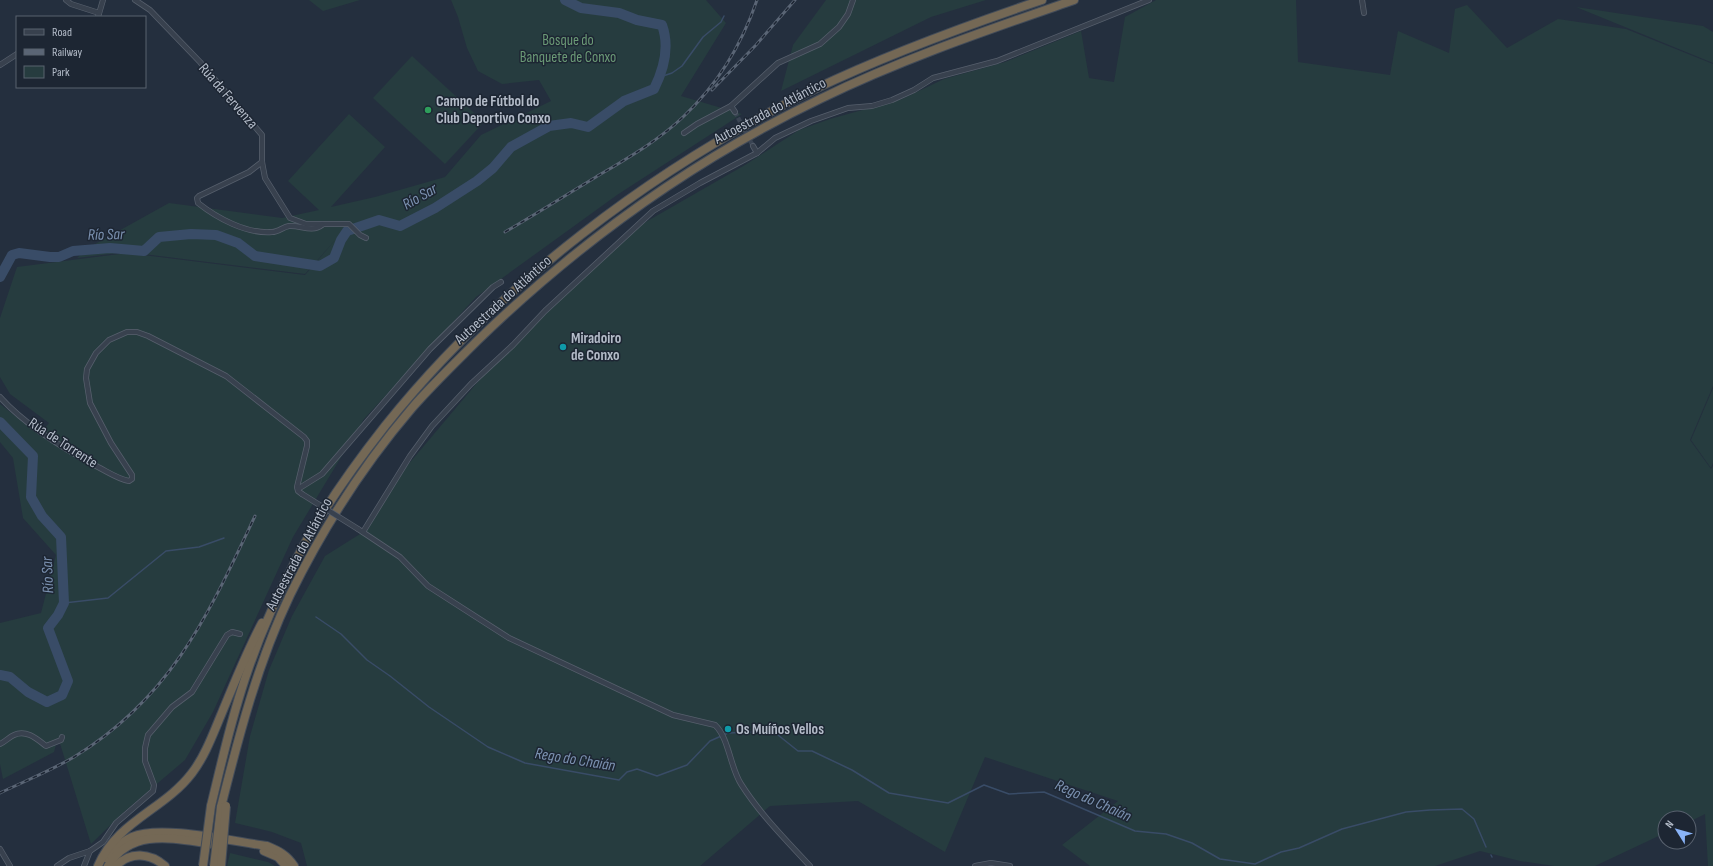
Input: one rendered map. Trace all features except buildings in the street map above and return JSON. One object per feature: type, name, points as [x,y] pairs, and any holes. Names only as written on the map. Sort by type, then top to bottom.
[{"type":"highway","name":"Autoestrada do Atlántico","points":[[203,866],[211,806],[226,744],[247,672],[297,558],[330,502],[359,459],[412,393],[442,359],[499,303],[598,223],[722,139],[815,89],[912,46],[1042,0]]},
{"type":"highway","name":"Autoestrada do Atlántico","points":[[214,866],[238,738],[258,673],[277,625],[294,588],[332,518],[367,465],[412,408],[503,316],[604,230],[691,172],[766,127],[820,98],[917,56],[1074,0]]},
{"type":"highway","points":[[99,866],[102,856],[118,835],[175,791],[193,772],[210,739],[250,645],[286,573],[297,558]]},
{"type":"highway","points":[[221,866],[224,807]]},
{"type":"highway","points":[[99,866],[123,842],[144,833],[166,831],[267,846],[281,852],[290,859],[294,866]]},
{"type":"highway","points":[[108,866],[114,857],[124,849],[137,842],[146,839],[165,838],[265,851],[278,857],[286,866]]},
{"type":"highway","points":[[116,866],[130,856],[138,855],[156,859],[165,866]]},
{"type":"street","points":[[66,0],[71,4],[99,15],[103,0]]},
{"type":"street","name":"Rúa da Fervenza","points":[[135,0],[150,10],[200,62],[262,135],[262,162],[265,178],[290,218],[306,224],[349,224],[358,233],[366,238]]},
{"type":"street","points":[[684,133],[697,124],[731,106],[774,66],[820,44],[839,28],[848,14],[853,0]]},
{"type":"street","points":[[361,530],[432,426],[466,389],[513,345],[544,311],[652,212],[705,180],[757,153],[775,138],[811,121],[848,108],[872,106],[892,100],[914,90],[933,78],[997,61],[1149,0]]},
{"type":"street","points":[[1362,0],[1364,13]]},
{"type":"street","points":[[0,65],[16,55]]},
{"type":"street","points":[[731,106],[735,112]]},
{"type":"street","points":[[753,146],[757,153]]},
{"type":"street","points":[[262,162],[249,172],[199,196],[197,198],[198,203],[210,213],[232,223],[263,232],[274,232],[289,226],[314,229],[322,225]]},
{"type":"street","points":[[501,282],[493,287],[430,349],[322,474],[298,489],[302,494],[361,530],[400,557],[428,586],[509,638],[673,715],[712,724],[721,732],[729,758],[740,782],[762,814],[810,866]]},
{"type":"street","name":"Rúa de Torrente","points":[[0,397],[10,408],[70,452],[120,478],[131,480],[132,475],[111,443],[90,403],[86,378],[87,369],[93,356],[109,340],[127,332],[137,332],[226,376],[304,437],[307,441],[307,446],[298,489]]},
{"type":"street","points":[[57,866],[69,858],[90,851],[103,842],[116,823],[153,791],[154,785],[145,761],[145,748],[148,735],[172,707],[192,692],[227,635],[232,632],[240,634]]},
{"type":"street","points":[[0,744],[14,734],[23,733],[32,736],[46,746],[61,740],[62,737]]},
{"type":"street","points":[[0,849],[10,866]]},
{"type":"street","points":[[84,866],[90,851]]},
{"type":"street","points":[[975,866],[991,863],[1010,866]]},
{"type":"green space","points":[[309,0],[360,0],[323,11]]},
{"type":"green space","name":"Bosque do Banquete de Conxo","points":[[451,0],[706,0],[726,23],[681,96],[742,114],[617,195],[476,297],[364,419],[293,537],[213,712],[185,760],[125,811],[91,844],[58,737],[54,752],[3,779],[0,764],[0,623],[41,613],[56,555],[23,518],[13,458],[0,442],[0,404],[39,435],[49,423],[10,394],[0,377],[0,318],[17,267],[127,253],[305,275],[337,238],[305,274],[127,252],[77,258],[88,248],[169,203],[282,218],[319,210],[288,181],[349,114],[385,147],[331,207],[375,197],[445,177],[481,135],[551,101],[539,80],[502,84],[478,71],[467,48],[458,17]]},
{"type":"green space","points":[[826,0],[986,0],[931,17],[781,91],[793,45]]},
{"type":"green space","points":[[1156,0],[1296,0],[1298,62],[1390,75],[1398,31],[1449,53],[1455,9],[1467,5],[1507,48],[1558,19],[1626,29],[1713,64],[1713,386],[1690,440],[1711,469],[1713,466],[1713,866],[1708,866],[1705,814],[1697,818],[1697,810],[1657,810],[1657,837],[1595,866],[1554,866],[1520,861],[1480,851],[1435,866],[1090,866],[1062,845],[1118,801],[985,757],[945,852],[858,801],[770,806],[700,866],[307,866],[301,843],[272,832],[235,823],[250,736],[269,670],[292,616],[325,556],[368,529],[407,466],[487,371],[525,336],[551,308],[644,223],[745,165],[799,130],[830,119],[902,99],[944,79],[1005,62],[1081,31],[1089,78],[1114,82],[1125,17]]},
{"type":"green space","points":[[1576,7],[1703,26],[1713,32],[1713,63]]},
{"type":"green space","name":"Campo de Fútbol do Club Deportivo Conxo","points":[[412,56],[484,122],[445,164],[373,98]]},
{"type":"green space","points":[[1713,388],[1713,463],[1711,468],[1691,440]]},
{"type":"green space","points":[[230,853],[268,862],[275,866],[227,866]]},
{"type":"waterway","name":"Río Sar","points":[[0,277],[12,255],[19,253],[59,257],[73,251],[110,248],[144,251],[159,237],[191,234],[216,235],[238,243],[255,256],[320,266],[334,258],[341,240],[347,231],[379,220],[400,226],[435,208],[477,181],[493,168],[511,147],[549,126],[571,123],[588,127],[624,101],[654,89],[661,74],[665,58],[666,41],[662,25],[637,20],[619,13],[581,8],[565,0]]},
{"type":"waterway","points":[[660,77],[672,73],[682,66],[703,37],[721,22],[724,16]]},
{"type":"waterway","name":"Río Sar","points":[[0,422],[33,456],[31,497],[42,516],[61,537],[64,603],[58,615],[48,628],[68,681],[62,695],[47,702],[28,692],[10,677],[0,675]]},
{"type":"waterway","name":"Rego do Chaián","points":[[64,603],[108,598],[166,551],[199,547],[224,538]]},
{"type":"waterway","name":"Rego do Chaián","points":[[316,617],[341,634],[367,660],[429,707],[488,747],[525,763],[619,780],[627,772],[637,769],[657,776],[687,765],[710,741],[728,733],[773,731],[798,751],[812,751],[852,770],[889,793],[948,803],[984,785],[1009,794],[1044,792],[1135,831],[1166,834],[1192,843],[1220,859],[1255,864],[1281,852],[1299,848],[1342,829],[1406,812],[1430,810],[1462,809],[1474,819],[1486,847]]},
{"type":"tunnel","points":[[735,112],[753,146]]},
{"type":"railway","points":[[505,232],[641,149],[663,134],[683,117],[707,91],[727,63],[744,32],[757,0]]},
{"type":"railway","points":[[712,90],[756,45],[795,0]]},
{"type":"railway","points":[[0,793],[74,757],[108,733],[137,708],[162,680],[184,651],[221,587],[255,516]]},
{"type":"place","name":"Campo de Fútbol do Club Deportivo Conxo","points":[[428,110]]},
{"type":"place","name":"Miradoiro de Conxo","points":[[563,347]]},
{"type":"place","name":"Os Muíños Vellos","points":[[728,729]]}]
